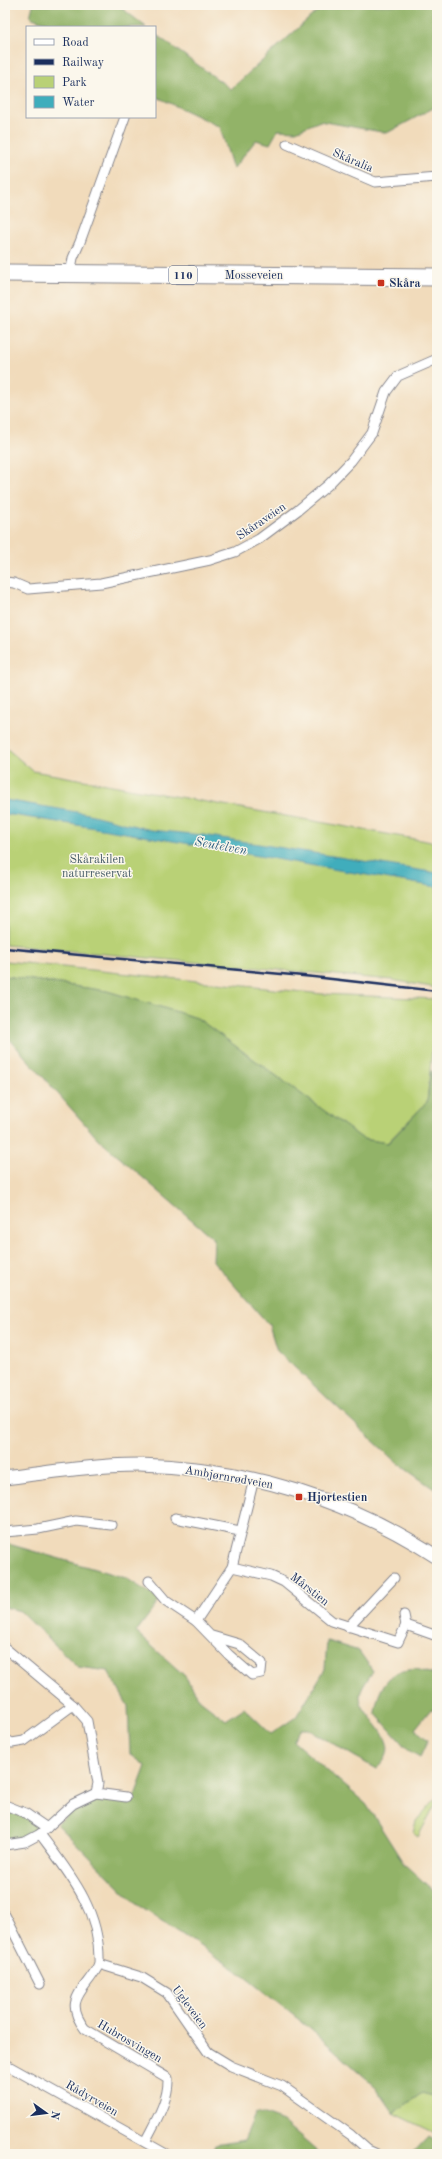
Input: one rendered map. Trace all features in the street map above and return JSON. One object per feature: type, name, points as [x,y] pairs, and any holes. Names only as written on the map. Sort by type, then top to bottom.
[{"type":"highway","name":"Mosseveien","points":[[5,273],[437,277]]},
{"type":"street","points":[[70,274],[73,258],[125,118]]},
{"type":"street","name":"Skåralia","points":[[286,144],[375,182],[437,177]]},
{"type":"street","name":"Skåraveien","points":[[5,582],[14,583],[28,589],[101,583],[210,560],[241,549],[260,538],[298,510],[328,485],[351,461],[372,433],[386,392],[398,376],[437,359]]},
{"type":"street","name":"Ambjørnrødveien","points":[[5,1478],[68,1470],[140,1465],[204,1471],[254,1479],[288,1488],[334,1504],[384,1526],[437,1557]]},
{"type":"street","points":[[196,1621],[232,1567],[254,1479]]},
{"type":"street","points":[[175,1518],[240,1531]]},
{"type":"street","points":[[5,1532],[38,1529],[76,1521],[111,1525]]},
{"type":"street","name":"Mårstien","points":[[232,1567],[271,1576],[284,1582],[332,1621],[348,1627],[398,1642],[406,1625]]},
{"type":"street","points":[[348,1627],[394,1578]]},
{"type":"street","points":[[149,1581],[166,1601],[196,1621],[212,1636],[228,1655],[252,1675],[261,1673],[262,1663],[239,1644],[212,1636]]},
{"type":"street","points":[[404,1615],[406,1625],[437,1636]]},
{"type":"street","points":[[5,1648],[73,1706],[87,1721],[98,1783],[96,1793]]},
{"type":"street","points":[[5,1739],[12,1742],[24,1741],[73,1706]]},
{"type":"street","points":[[5,1845],[25,1842],[43,1831],[73,1804],[96,1793],[126,1797]]},
{"type":"street","points":[[5,1805],[25,1813],[43,1831],[74,1879],[90,1908],[100,1952],[99,1964]]},
{"type":"street","points":[[5,1915],[40,1984]]},
{"type":"street","name":"Hubrosvingen","points":[[99,1964],[95,1973],[76,1995],[75,2003],[78,2020],[85,2028],[168,2078],[169,2089],[164,2103],[145,2142]]},
{"type":"street","name":"Ugleveien","points":[[99,1964],[141,1977],[167,1993],[208,2052],[231,2066],[282,2086],[352,2135],[368,2150],[377,2154]]},
{"type":"street","name":"Rådyrveien","points":[[5,2064],[166,2154]]},
{"type":"green space","points":[[33,5],[118,5],[145,26],[65,26],[44,22],[30,17]]},
{"type":"green space","points":[[346,5],[437,5],[437,106],[387,133],[320,121],[296,131],[278,130],[270,144],[256,140],[233,169],[220,127],[156,96],[156,35],[231,89],[316,12]]},
{"type":"green space","name":"Skårakilen naturreservat","points":[[5,747],[33,771],[437,843],[437,988],[392,980],[5,945]]},
{"type":"green space","points":[[5,961],[322,994],[437,999],[427,1102],[387,1143],[363,1139],[197,1018],[107,991],[5,976]]},
{"type":"green space","points":[[5,976],[107,991],[197,1018],[363,1139],[388,1143],[427,1102],[431,1071],[437,1072],[437,1491],[397,1463],[277,1351],[269,1325],[213,1261],[214,1239],[98,1139],[5,1034]]},
{"type":"green space","points":[[5,1543],[126,1578],[160,1600],[136,1632],[185,1676],[200,1700],[226,1720],[244,1708],[271,1734],[296,1717],[325,1669],[327,1641],[359,1651],[373,1671],[363,1687],[360,1696],[367,1713],[386,1739],[388,1749],[385,1759],[376,1769],[308,1729],[301,1729],[293,1741],[366,1804],[404,1864],[437,1894],[437,2097],[422,2093],[394,2113],[376,2087],[307,2026],[236,1970],[136,1904],[57,1824],[80,1804],[105,1799],[133,1801],[146,1766],[130,1754],[128,1706],[108,1671],[78,1667],[20,1611],[5,1607]]},
{"type":"green space","points":[[416,1669],[437,1675],[437,1710],[431,1709],[415,1729],[428,1740],[420,1757],[408,1750],[375,1713],[381,1690],[388,1680],[399,1672]]},
{"type":"green space","points":[[437,1797],[437,1801],[418,1837],[413,1833],[416,1821]]},
{"type":"green space","points":[[5,1811],[25,1817],[40,1827],[24,1837],[5,1842]]},
{"type":"green space","points":[[422,2093],[437,2097],[437,2134],[394,2113]]},
{"type":"green space","points":[[256,2112],[283,2122],[320,2154],[211,2154],[215,2145],[244,2140]]},
{"type":"green space","points":[[429,2136],[437,2141],[436,2154],[412,2154]]},
{"type":"water","name":"Seutelven","points":[[5,800],[89,814],[151,830],[203,835],[437,873],[437,887],[167,840],[5,814]]},
{"type":"railway","points":[[5,948],[314,977],[437,991]]},
{"type":"place","name":"Skåra","points":[[381,283]]},
{"type":"place","name":"Hjortestien","points":[[299,1497]]}]
